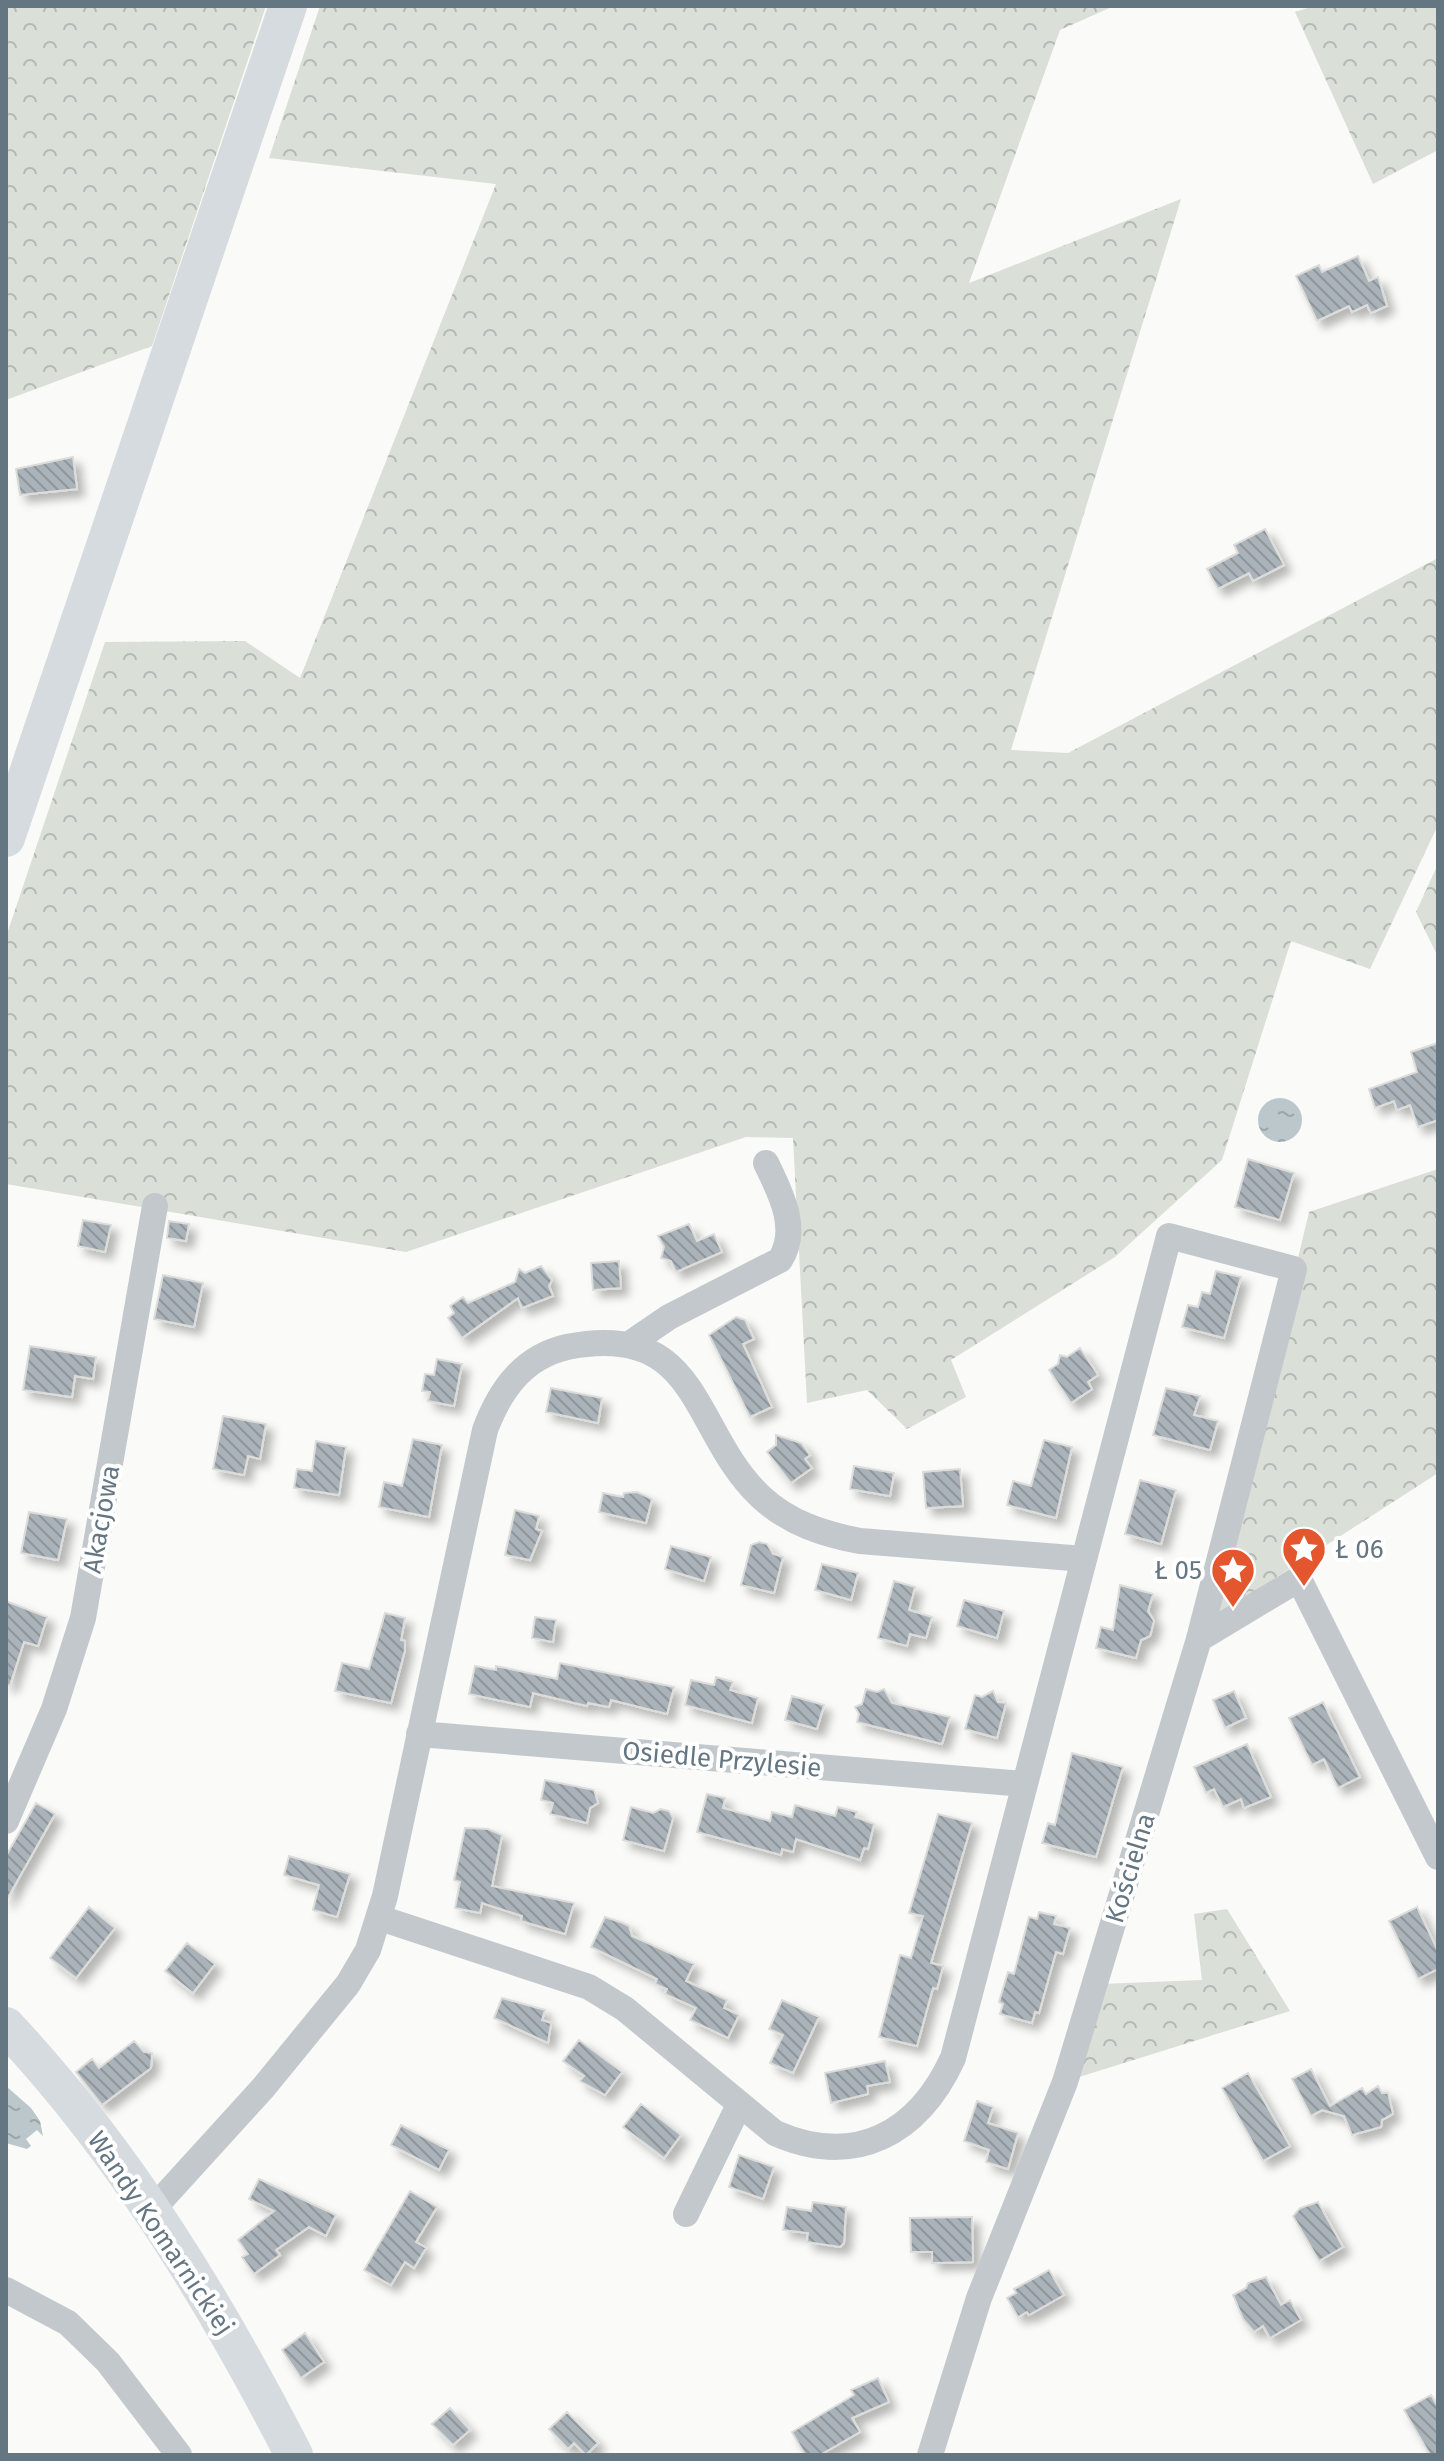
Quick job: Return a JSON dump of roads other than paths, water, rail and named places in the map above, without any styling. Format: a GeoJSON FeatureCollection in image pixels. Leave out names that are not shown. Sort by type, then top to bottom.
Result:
{"type":"FeatureCollection","features":[{"type":"Feature","properties":{"kind":"main road"},"geometry":{"type":"LineString","coordinates":[[6,838],[288,6]]}},
{"type":"Feature","properties":{"kind":"main road","name":"Wandy Komarnickiej"},"geometry":{"type":"LineString","coordinates":[[6,2026],[102,2140],[152,2210],[240,2350],[294,2455]]}},
{"type":"Feature","properties":{"kind":"street"},"geometry":{"type":"LineString","coordinates":[[628,1345],[669,1317],[780,1260],[788,1247],[786,1207],[766,1163]]}},
{"type":"Feature","properties":{"kind":"street","name":"Akacjowa"},"geometry":{"type":"LineString","coordinates":[[6,1821],[54,1709],[83,1618],[155,1206]]}},
{"type":"Feature","properties":{"kind":"street","name":"Kościelna"},"geometry":{"type":"LineString","coordinates":[[930,2455],[979,2298],[1065,2082],[1199,1639],[1294,1269],[1169,1236],[1084,1559]]}},
{"type":"Feature","properties":{"kind":"street"},"geometry":{"type":"LineString","coordinates":[[152,2210],[263,2088],[348,1984],[368,1950],[380,1918],[485,1430],[507,1385],[528,1363],[558,1349],[594,1342],[628,1345],[660,1359],[680,1375],[699,1399],[744,1479],[762,1499],[794,1521],[824,1534],[860,1541],[1084,1559],[953,2058],[928,2103],[909,2122],[885,2137],[855,2146],[827,2148],[798,2143],[775,2133],[645,2025],[589,1987],[380,1918]]}},
{"type":"Feature","properties":{"kind":"street"},"geometry":{"type":"LineString","coordinates":[[1199,1639],[1299,1579],[1438,1857]]}},
{"type":"Feature","properties":{"kind":"street","name":"Osiedle Przylesie"},"geometry":{"type":"LineString","coordinates":[[419,1734],[1025,1784]]}},
{"type":"Feature","properties":{"kind":"street"},"geometry":{"type":"LineString","coordinates":[[686,2214],[739,2105]]}},
{"type":"Feature","properties":{"kind":"street"},"geometry":{"type":"LineString","coordinates":[[6,2290],[68,2323],[108,2362],[179,2455]]}},
{"type":"Feature","properties":{"kind":"water"},"geometry":{"type":"Polygon","coordinates":[[[1280,1098],[1295,1105],[1302,1120],[1295,1135],[1280,1142],[1265,1135],[1258,1120],[1265,1105],[1280,1098]]]}},
{"type":"Feature","properties":{"kind":"water"},"geometry":{"type":"Polygon","coordinates":[[[6,2086],[31,2108],[40,2121],[43,2136],[37,2130],[26,2139],[31,2146],[27,2149],[6,2143],[6,2086]]]}},
{"type":"Feature","properties":{"kind":"place","name":"Ł 06"},"geometry":{"type":"Point","coordinates":[1304,1588]}},
{"type":"Feature","properties":{"kind":"place","name":"Ł 05"},"geometry":{"type":"Point","coordinates":[1233,1609]}}]}
